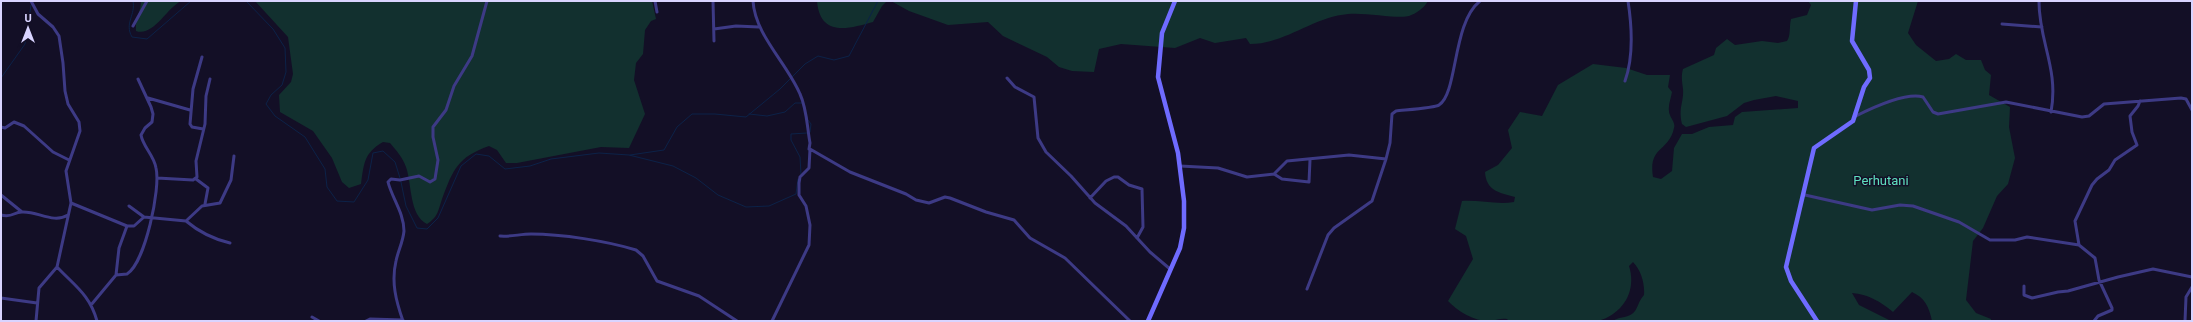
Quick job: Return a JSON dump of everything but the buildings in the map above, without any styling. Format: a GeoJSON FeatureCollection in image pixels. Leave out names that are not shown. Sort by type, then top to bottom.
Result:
{"type":"FeatureCollection","features":[{"type":"Feature","properties":{"kind":"street"},"geometry":{"type":"LineString","coordinates":[[31,1],[38,14],[53,27],[58,36],[62,49],[65,91],[68,104],[79,122],[80,131],[66,171],[71,203],[57,267],[42,284],[38,293],[36,321]]}},
{"type":"Feature","properties":{"kind":"street"},"geometry":{"type":"LineString","coordinates":[[133,26],[147,1]]}},
{"type":"Feature","properties":{"kind":"street"},"geometry":{"type":"LineString","coordinates":[[366,321],[370,319],[403,321],[396,297],[394,277],[396,260],[403,238],[403,225],[388,182],[391,178],[400,180],[419,176],[430,182],[435,179],[438,160],[433,137],[433,127],[448,105],[454,86],[472,56],[487,1]]}},
{"type":"Feature","properties":{"kind":"street"},"geometry":{"type":"LineString","coordinates":[[655,1],[658,12]]}},
{"type":"Feature","properties":{"kind":"street"},"geometry":{"type":"LineString","coordinates":[[713,1],[714,41]]}},
{"type":"Feature","properties":{"kind":"street"},"geometry":{"type":"LineString","coordinates":[[753,1],[754,18],[792,78],[801,96],[804,107],[809,149],[809,168],[800,177],[799,183],[799,195],[806,206],[810,225],[809,245],[772,321]]}},
{"type":"Feature","properties":{"kind":"street"},"geometry":{"type":"LineString","coordinates":[[1148,321],[1180,248],[1184,228],[1184,200],[1179,159],[1168,108],[1159,85],[1158,68],[1162,33],[1175,1]]}},
{"type":"Feature","properties":{"kind":"street"},"geometry":{"type":"LineString","coordinates":[[1307,289],[1328,235],[1334,228],[1372,202],[1390,143],[1392,114],[1396,111],[1437,106],[1444,99],[1451,80],[1461,34],[1472,10],[1480,1]]}},
{"type":"Feature","properties":{"kind":"street"},"geometry":{"type":"LineString","coordinates":[[1625,81],[1629,66],[1631,38],[1628,1]]}},
{"type":"Feature","properties":{"kind":"street"},"geometry":{"type":"LineString","coordinates":[[1817,321],[1791,281],[1787,271],[1788,255],[1805,195],[1814,148],[1849,125],[1856,116],[1862,94],[1871,75],[1853,43],[1856,1]]}},
{"type":"Feature","properties":{"kind":"street"},"geometry":{"type":"LineString","coordinates":[[2039,2],[2042,27],[2052,71],[2053,101],[2051,112]]}},
{"type":"Feature","properties":{"kind":"street"},"geometry":{"type":"LineString","coordinates":[[2002,24],[2042,27]]}},
{"type":"Feature","properties":{"kind":"street"},"geometry":{"type":"LineString","coordinates":[[714,29],[736,26],[760,27]]}},
{"type":"Feature","properties":{"kind":"street"},"geometry":{"type":"LineString","coordinates":[[202,57],[193,89],[190,110],[190,126],[203,129]]}},
{"type":"Feature","properties":{"kind":"street"},"geometry":{"type":"LineString","coordinates":[[1007,78],[1015,87],[1033,96],[1038,138],[1043,148],[1071,176],[1090,198],[1123,223],[1150,252],[1170,269]]}},
{"type":"Feature","properties":{"kind":"street"},"geometry":{"type":"LineString","coordinates":[[116,275],[127,274],[134,268],[153,218],[157,178],[154,159],[141,135],[142,130],[153,120],[148,98],[138,79]]}},
{"type":"Feature","properties":{"kind":"street"},"geometry":{"type":"LineString","coordinates":[[196,179],[198,173],[195,163],[203,129],[206,96],[210,79]]}},
{"type":"Feature","properties":{"kind":"street"},"geometry":{"type":"LineString","coordinates":[[1856,116],[1892,101],[1917,95],[1923,97],[1933,112],[1938,114],[2006,102],[2082,117],[2089,116],[2104,104],[2181,98],[2186,99],[2192,110]]}},
{"type":"Feature","properties":{"kind":"street"},"geometry":{"type":"LineString","coordinates":[[148,98],[190,110]]}},
{"type":"Feature","properties":{"kind":"street"},"geometry":{"type":"LineString","coordinates":[[2079,245],[2075,221],[2092,185],[2109,170],[2115,160],[2138,145],[2132,132],[2130,116],[2140,101]]}},
{"type":"Feature","properties":{"kind":"street"},"geometry":{"type":"LineString","coordinates":[[1,127],[5,128],[14,122],[24,126],[52,152],[69,160]]}},
{"type":"Feature","properties":{"kind":"street"},"geometry":{"type":"LineString","coordinates":[[809,149],[850,172],[906,194],[916,200],[929,203],[945,197],[950,198],[986,212],[1014,220],[1030,238],[1065,258],[1130,321]]}},
{"type":"Feature","properties":{"kind":"street"},"geometry":{"type":"LineString","coordinates":[[1274,174],[1285,162],[1349,155],[1386,159]]}},
{"type":"Feature","properties":{"kind":"street"},"geometry":{"type":"LineString","coordinates":[[205,204],[218,204],[222,200],[231,180],[234,156]]}},
{"type":"Feature","properties":{"kind":"street"},"geometry":{"type":"LineString","coordinates":[[1180,166],[1218,168],[1247,177],[1274,174],[1285,180],[1310,182],[1310,160]]}},
{"type":"Feature","properties":{"kind":"street"},"geometry":{"type":"LineString","coordinates":[[1090,198],[1106,181],[1114,177],[1118,177],[1129,185],[1142,188],[1143,227],[1137,238]]}},
{"type":"Feature","properties":{"kind":"street"},"geometry":{"type":"LineString","coordinates":[[157,178],[196,179],[208,188],[205,204],[186,221]]}},
{"type":"Feature","properties":{"kind":"street"},"geometry":{"type":"LineString","coordinates":[[1,195],[22,212],[56,219],[68,215]]}},
{"type":"Feature","properties":{"kind":"street"},"geometry":{"type":"LineString","coordinates":[[1805,195],[1867,210],[1882,210],[1900,205],[1913,206],[1959,222],[1990,240],[2015,240],[2027,237],[2079,245],[2095,258],[2100,282],[2112,309],[2098,316],[2094,321]]}},
{"type":"Feature","properties":{"kind":"street"},"geometry":{"type":"LineString","coordinates":[[71,203],[127,226],[134,226],[144,217]]}},
{"type":"Feature","properties":{"kind":"street"},"geometry":{"type":"LineString","coordinates":[[129,206],[144,217],[186,221],[201,232],[215,239],[230,243]]}},
{"type":"Feature","properties":{"kind":"street"},"geometry":{"type":"LineString","coordinates":[[1,215],[11,217],[22,212]]}},
{"type":"Feature","properties":{"kind":"street"},"geometry":{"type":"LineString","coordinates":[[91,305],[116,275],[120,248],[127,226]]}},
{"type":"Feature","properties":{"kind":"street"},"geometry":{"type":"LineString","coordinates":[[500,236],[513,237],[529,234],[574,238],[636,250],[643,256],[657,281],[699,296],[737,321]]}},
{"type":"Feature","properties":{"kind":"street"},"geometry":{"type":"LineString","coordinates":[[57,267],[78,285],[91,305],[97,321]]}},
{"type":"Feature","properties":{"kind":"street"},"geometry":{"type":"LineString","coordinates":[[2024,286],[2024,295],[2032,298],[2058,292],[2068,292],[2100,282],[2153,269],[2192,277]]}},
{"type":"Feature","properties":{"kind":"street"},"geometry":{"type":"LineString","coordinates":[[2186,321],[2186,296],[2192,287]]}},
{"type":"Feature","properties":{"kind":"street"},"geometry":{"type":"LineString","coordinates":[[1,298],[37,303]]}},
{"type":"Feature","properties":{"kind":"street"},"geometry":{"type":"LineString","coordinates":[[312,317],[318,321]]}},
{"type":"Feature","properties":{"kind":"green space"},"geometry":{"type":"Polygon","coordinates":[[[141,1],[181,1],[154,26],[142,32],[136,31],[136,23],[141,1]]]}},
{"type":"Feature","properties":{"kind":"green space"},"geometry":{"type":"Polygon","coordinates":[[[255,1],[652,1],[656,19],[651,21],[645,30],[643,54],[636,63],[634,80],[645,114],[629,148],[601,147],[517,163],[506,163],[497,150],[489,146],[479,150],[458,165],[450,180],[437,213],[427,224],[421,220],[417,214],[405,164],[390,143],[383,142],[372,150],[364,164],[361,184],[349,188],[342,182],[332,158],[313,131],[280,112],[279,95],[291,82],[293,74],[288,37],[255,1]]]}},
{"type":"Feature","properties":{"kind":"green space"},"geometry":{"type":"Polygon","coordinates":[[[817,1],[887,1],[882,6],[873,22],[854,27],[837,28],[829,25],[824,20],[819,13],[817,1]]]}},
{"type":"Feature","properties":{"kind":"green space"},"geometry":{"type":"Polygon","coordinates":[[[891,1],[1428,1],[1420,10],[1409,16],[1398,17],[1348,14],[1335,16],[1275,40],[1263,43],[1250,44],[1246,38],[1215,43],[1200,38],[1175,48],[1121,44],[1099,49],[1094,72],[1072,71],[1059,67],[1047,57],[1003,36],[988,22],[948,25],[909,11],[891,1]]]}},
{"type":"Feature","properties":{"kind":"green space","name":"Perhutani"},"geometry":{"type":"Polygon","coordinates":[[[1808,1],[1918,1],[1908,33],[1916,45],[1936,61],[1949,59],[1956,54],[1966,60],[1981,60],[1985,70],[1991,75],[1989,95],[2010,107],[2009,127],[2015,158],[2008,184],[1997,196],[1983,228],[1973,241],[1966,300],[1976,313],[1991,319],[1991,321],[1932,321],[1926,304],[1920,297],[1912,292],[1893,312],[1874,299],[1852,293],[1859,305],[1891,321],[1613,321],[1632,314],[1636,310],[1644,295],[1642,277],[1633,262],[1629,266],[1631,284],[1626,300],[1615,313],[1598,321],[1509,321],[1507,319],[1503,319],[1485,321],[1468,316],[1448,301],[1473,259],[1466,236],[1455,229],[1462,201],[1502,203],[1514,202],[1515,197],[1499,192],[1491,187],[1486,178],[1485,172],[1498,165],[1512,148],[1508,130],[1520,112],[1542,116],[1558,85],[1593,64],[1626,68],[1647,75],[1670,75],[1668,87],[1672,92],[1669,104],[1669,113],[1674,124],[1674,128],[1668,141],[1656,154],[1652,167],[1653,177],[1661,179],[1672,171],[1674,148],[1682,134],[1692,134],[1709,127],[1733,125],[1735,117],[1742,112],[1798,108],[1798,101],[1776,96],[1744,103],[1727,116],[1686,127],[1682,124],[1681,118],[1683,94],[1682,74],[1683,69],[1714,55],[1716,48],[1727,39],[1735,45],[1762,41],[1778,43],[1787,41],[1791,19],[1807,15],[1811,5],[1808,1]]]}},
{"type":"Feature","properties":{"kind":"waterway"},"geometry":{"type":"LineString","coordinates":[[133,1],[133,11],[129,27],[130,32],[132,37],[147,39],[191,1]]}},
{"type":"Feature","properties":{"kind":"waterway"},"geometry":{"type":"LineString","coordinates":[[246,1],[273,29],[285,48],[286,72],[282,85],[271,95],[266,104],[275,116],[305,137],[325,169],[327,187],[337,201],[354,202],[368,180],[373,153],[383,151],[395,162],[400,178]]}},
{"type":"Feature","properties":{"kind":"waterway"},"geometry":{"type":"LineString","coordinates":[[630,155],[664,150],[677,127],[692,114],[715,114],[746,117],[780,89],[805,64],[818,56],[834,60],[849,56],[878,1]]}},
{"type":"Feature","properties":{"kind":"waterway"},"geometry":{"type":"LineString","coordinates":[[1,78],[25,44],[31,5]]}},
{"type":"Feature","properties":{"kind":"waterway"},"geometry":{"type":"LineString","coordinates":[[749,114],[767,116],[785,112],[795,103],[802,103]]}},
{"type":"Feature","properties":{"kind":"waterway"},"geometry":{"type":"LineString","coordinates":[[808,120],[811,124],[810,132]]}},
{"type":"Feature","properties":{"kind":"waterway"},"geometry":{"type":"LineString","coordinates":[[801,174],[800,157],[791,140],[791,134],[807,133]]}},
{"type":"Feature","properties":{"kind":"waterway"},"geometry":{"type":"LineString","coordinates":[[401,182],[406,206],[417,228],[427,229],[438,218],[461,166],[476,154],[489,156],[505,169],[530,166],[551,159],[599,153],[629,155],[673,166],[696,178],[718,195],[746,207],[769,206],[796,194],[798,179]]}}]}
